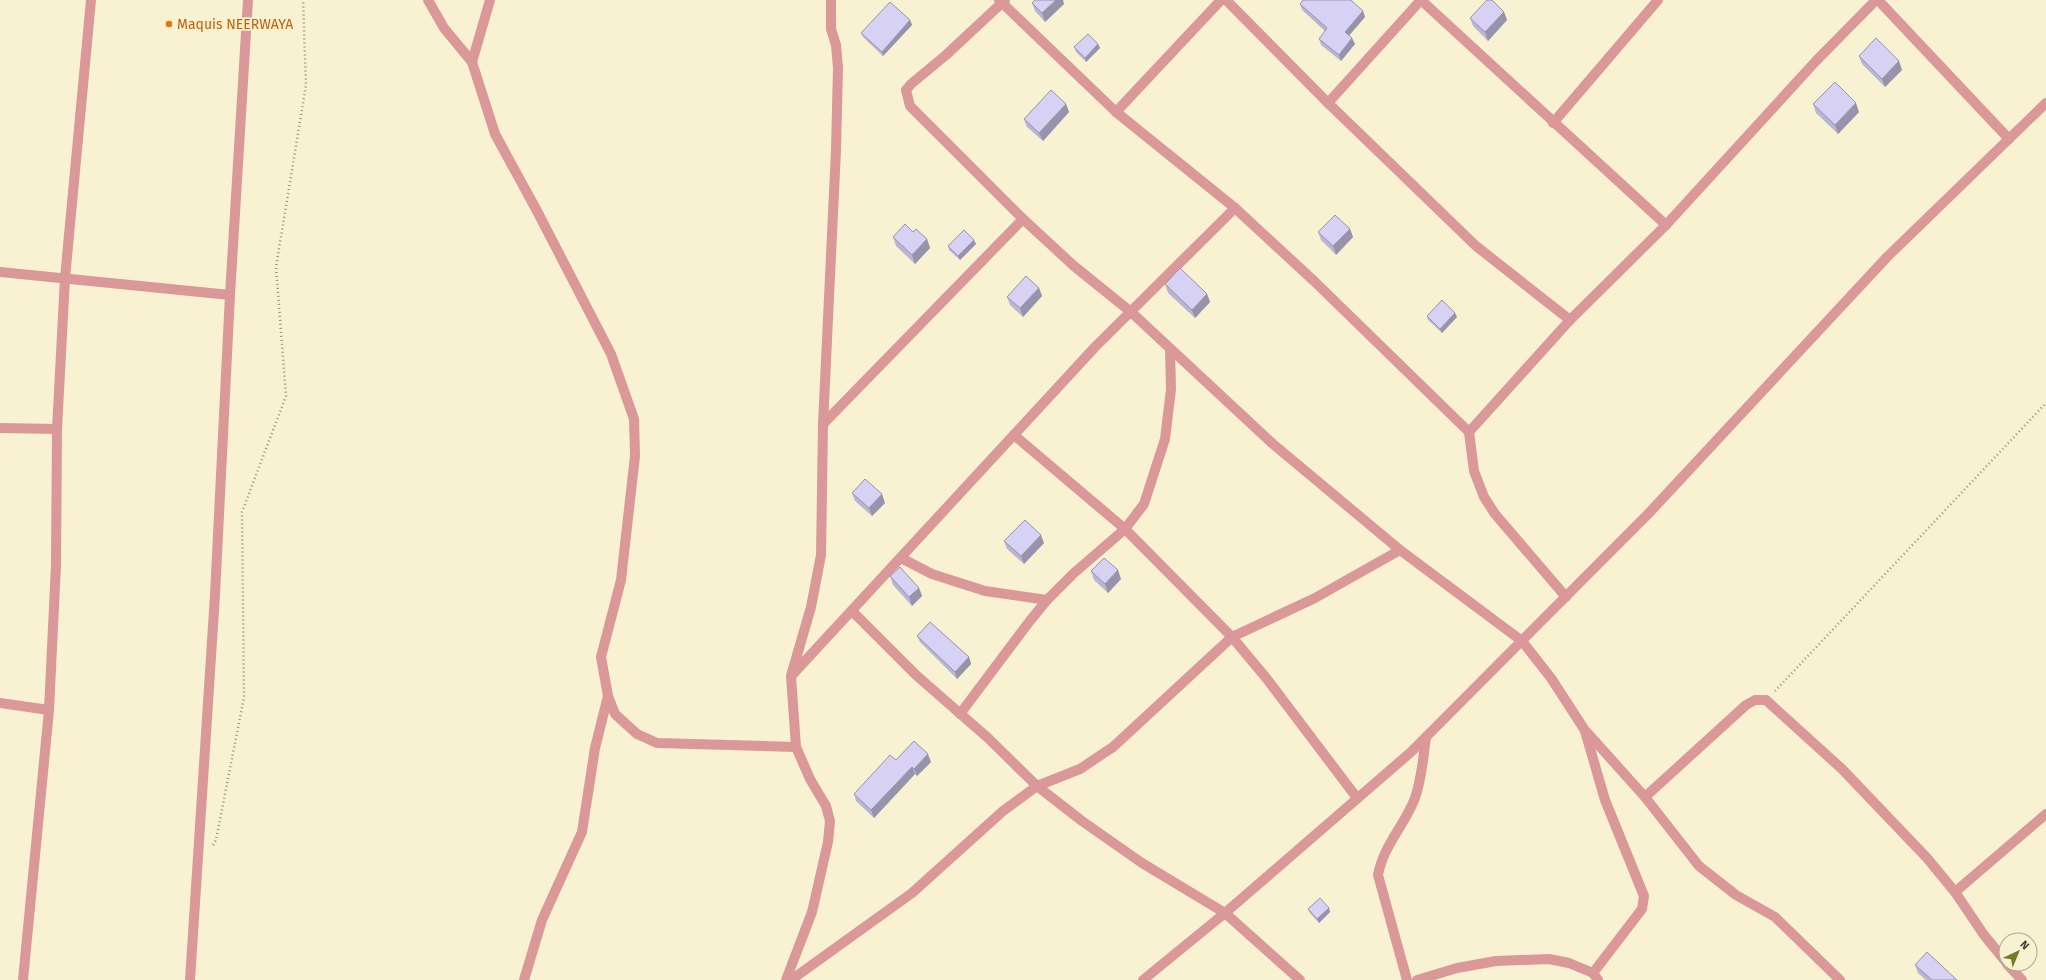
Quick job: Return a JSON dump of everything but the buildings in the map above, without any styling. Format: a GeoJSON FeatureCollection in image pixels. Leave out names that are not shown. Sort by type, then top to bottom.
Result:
{"type":"FeatureCollection","features":[{"type":"Feature","properties":{"kind":"street"},"geometry":{"type":"LineString","coordinates":[[23,980],[49,710],[56,565],[57,429],[65,278],[91,0]]}},
{"type":"Feature","properties":{"kind":"street"},"geometry":{"type":"LineString","coordinates":[[190,980],[215,595],[230,295],[248,0]]}},
{"type":"Feature","properties":{"kind":"street"},"geometry":{"type":"LineString","coordinates":[[428,0],[444,28],[472,62],[495,134],[537,211],[611,354],[634,419],[635,456],[621,580],[600,657],[608,696],[616,714],[637,734],[657,743],[796,747]]}},
{"type":"Feature","properties":{"kind":"street"},"geometry":{"type":"LineString","coordinates":[[472,62],[490,0]]}},
{"type":"Feature","properties":{"kind":"street"},"geometry":{"type":"LineString","coordinates":[[786,980],[812,912],[828,842],[830,821],[826,806],[810,779],[796,747],[791,676],[811,607],[822,555],[823,424],[836,150],[838,68],[836,45],[831,29],[831,0]]}},
{"type":"Feature","properties":{"kind":"street"},"geometry":{"type":"LineString","coordinates":[[1116,112],[1221,0]]}},
{"type":"Feature","properties":{"kind":"street"},"geometry":{"type":"LineString","coordinates":[[1226,0],[1328,103],[1476,246],[1570,320]]}},
{"type":"Feature","properties":{"kind":"street"},"geometry":{"type":"LineString","coordinates":[[1328,103],[1421,0],[1553,123],[1666,225]]}},
{"type":"Feature","properties":{"kind":"street"},"geometry":{"type":"LineString","coordinates":[[1553,123],[1658,0]]}},
{"type":"Feature","properties":{"kind":"street"},"geometry":{"type":"LineString","coordinates":[[1469,432],[1570,320],[1666,225],[1815,62],[1877,0],[2009,139]]}},
{"type":"Feature","properties":{"kind":"street"},"geometry":{"type":"LineString","coordinates":[[1566,597],[1495,514],[1484,497],[1474,471],[1469,432],[1314,281],[1235,208],[1116,112],[1002,1],[946,55],[911,84],[906,90],[910,106],[917,115],[1074,266],[1131,312],[1273,444],[1400,550],[1522,641],[1552,678],[1584,729],[1645,797],[1699,866],[1736,895],[1775,917],[1840,980]]}},
{"type":"Feature","properties":{"kind":"street"},"geometry":{"type":"LineString","coordinates":[[1143,980],[1225,913],[1426,737],[1650,512],[1887,257],[2046,103]]}},
{"type":"Feature","properties":{"kind":"street"},"geometry":{"type":"LineString","coordinates":[[791,676],[1095,347],[1235,208]]}},
{"type":"Feature","properties":{"kind":"street"},"geometry":{"type":"LineString","coordinates":[[823,424],[1023,218]]}},
{"type":"Feature","properties":{"kind":"street"},"geometry":{"type":"LineString","coordinates":[[0,272],[230,295]]}},
{"type":"Feature","properties":{"kind":"street"},"geometry":{"type":"LineString","coordinates":[[960,714],[1028,622],[1074,573],[1125,529],[1144,504],[1165,439],[1171,389],[1170,349]]}},
{"type":"Feature","properties":{"kind":"street"},"geometry":{"type":"LineString","coordinates":[[0,428],[57,429]]}},
{"type":"Feature","properties":{"kind":"street"},"geometry":{"type":"LineString","coordinates":[[1014,435],[1125,529],[1232,637],[1267,679],[1358,798]]}},
{"type":"Feature","properties":{"kind":"street"},"geometry":{"type":"LineString","coordinates":[[791,980],[912,893],[1003,812],[1037,786],[1080,769],[1113,747],[1232,637],[1315,598],[1400,550]]}},
{"type":"Feature","properties":{"kind":"street"},"geometry":{"type":"LineString","coordinates":[[901,558],[932,574],[985,591],[1048,600]]}},
{"type":"Feature","properties":{"kind":"street"},"geometry":{"type":"LineString","coordinates":[[852,611],[916,675],[988,738],[1037,786],[1082,821],[1142,862],[1225,913],[1300,980]]}},
{"type":"Feature","properties":{"kind":"street"},"geometry":{"type":"LineString","coordinates":[[524,980],[542,920],[582,832],[595,748],[608,696]]}},
{"type":"Feature","properties":{"kind":"street"},"geometry":{"type":"LineString","coordinates":[[1645,797],[1746,705],[1755,700],[1766,700],[1842,768],[1927,858],[1998,952]]}},
{"type":"Feature","properties":{"kind":"street"},"geometry":{"type":"LineString","coordinates":[[0,703],[49,710]]}},
{"type":"Feature","properties":{"kind":"street"},"geometry":{"type":"LineString","coordinates":[[1418,980],[1457,968],[1511,960],[1550,959],[1570,963],[1595,977],[1642,909],[1644,896],[1605,800],[1584,729]]}},
{"type":"Feature","properties":{"kind":"street"},"geometry":{"type":"LineString","coordinates":[[1407,980],[1378,875],[1380,861],[1415,798],[1422,773],[1426,737]]}},
{"type":"Feature","properties":{"kind":"street"},"geometry":{"type":"LineString","coordinates":[[1954,892],[2046,814]]}},
{"type":"Feature","properties":{"kind":"street"},"geometry":{"type":"LineString","coordinates":[[2015,972],[2022,980]]}},
{"type":"Feature","properties":{"kind":"path"},"geometry":{"type":"LineString","coordinates":[[213,847],[216,840],[244,697],[242,512],[286,396],[276,267],[306,85],[303,0]]}},
{"type":"Feature","properties":{"kind":"path"},"geometry":{"type":"LineString","coordinates":[[1766,700],[2046,403]]}},
{"type":"Feature","properties":{"kind":"place","name":"Maquis NEERWAYA"},"geometry":{"type":"Point","coordinates":[169,24]}}]}
